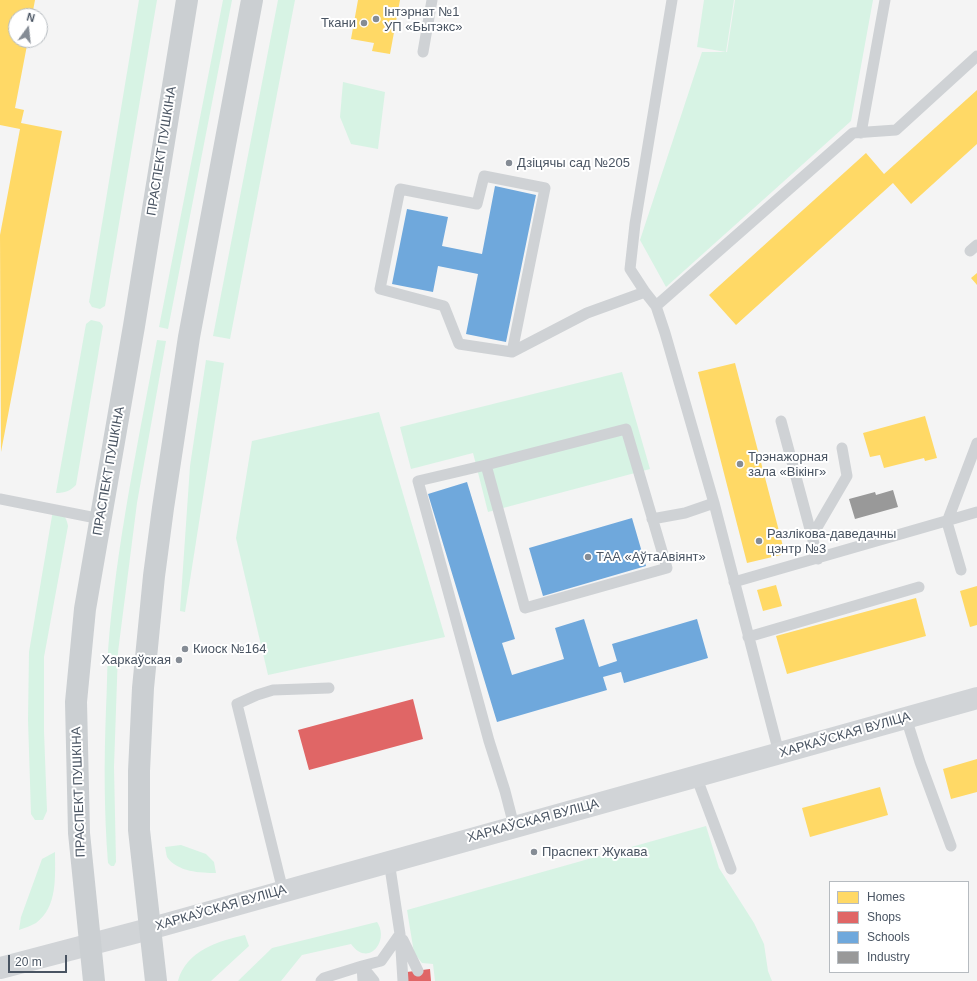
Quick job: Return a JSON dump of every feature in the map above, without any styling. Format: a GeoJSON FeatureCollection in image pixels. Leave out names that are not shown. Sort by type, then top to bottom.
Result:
{"type":"FeatureCollection","features":[{"type":"Feature","properties":{"kind":"main road","name":"ПРАСПЕКТ ПУШКІНА"},"geometry":{"type":"LineString","coordinates":[[89,945],[79,833],[76,702],[85,609],[187,0]]}},
{"type":"Feature","properties":{"kind":"main road"},"geometry":{"type":"LineString","coordinates":[[156,981],[139,830],[139,771],[143,688],[154,576],[189,337],[252,0]]}},
{"type":"Feature","properties":{"kind":"main road","name":"ХАРКАЎСКАЯ ВУЛІЦА"},"geometry":{"type":"LineString","coordinates":[[0,968],[149,929],[977,698]]}},
{"type":"Feature","properties":{"kind":"main road"},"geometry":{"type":"LineString","coordinates":[[89,945],[94,981]]}},
{"type":"Feature","properties":{"kind":"lane"},"geometry":{"type":"LineString","coordinates":[[423,52],[432,0]]}},
{"type":"Feature","properties":{"kind":"lane"},"geometry":{"type":"LineString","coordinates":[[672,0],[635,224],[630,269],[656,306],[665,333],[714,503],[779,753]]}},
{"type":"Feature","properties":{"kind":"lane"},"geometry":{"type":"LineString","coordinates":[[861,133],[885,0]]}},
{"type":"Feature","properties":{"kind":"lane"},"geometry":{"type":"LineString","coordinates":[[656,306],[853,133],[896,130],[977,56]]}},
{"type":"Feature","properties":{"kind":"lane"},"geometry":{"type":"LineString","coordinates":[[512,352],[545,188],[484,176],[477,204],[400,189],[380,289],[444,306],[459,344],[512,352],[587,313],[645,292]]}},
{"type":"Feature","properties":{"kind":"lane"},"geometry":{"type":"LineString","coordinates":[[781,421],[818,559]]}},
{"type":"Feature","properties":{"kind":"lane"},"geometry":{"type":"LineString","coordinates":[[486,465],[525,608],[667,568],[626,429],[418,481],[489,741],[505,791],[514,826]]}},
{"type":"Feature","properties":{"kind":"lane"},"geometry":{"type":"LineString","coordinates":[[962,570],[947,522],[977,444]]}},
{"type":"Feature","properties":{"kind":"lane"},"geometry":{"type":"LineString","coordinates":[[812,536],[847,476],[842,448]]}},
{"type":"Feature","properties":{"kind":"lane"},"geometry":{"type":"LineString","coordinates":[[0,500],[101,519]]}},
{"type":"Feature","properties":{"kind":"lane"},"geometry":{"type":"LineString","coordinates":[[652,519],[685,513],[714,503]]}},
{"type":"Feature","properties":{"kind":"lane"},"geometry":{"type":"LineString","coordinates":[[734,582],[947,522],[977,512]]}},
{"type":"Feature","properties":{"kind":"lane"},"geometry":{"type":"LineString","coordinates":[[748,637],[919,587]]}},
{"type":"Feature","properties":{"kind":"lane"},"geometry":{"type":"LineString","coordinates":[[283,891],[237,704],[273,690],[329,688]]}},
{"type":"Feature","properties":{"kind":"lane"},"geometry":{"type":"LineString","coordinates":[[906,718],[920,762],[951,846]]}},
{"type":"Feature","properties":{"kind":"lane"},"geometry":{"type":"LineString","coordinates":[[696,776],[731,869]]}},
{"type":"Feature","properties":{"kind":"lane"},"geometry":{"type":"LineString","coordinates":[[389,861],[400,934],[403,981]]}},
{"type":"Feature","properties":{"kind":"lane"},"geometry":{"type":"LineString","coordinates":[[323,980],[381,961],[400,934]]}},
{"type":"Feature","properties":{"kind":"lane"},"geometry":{"type":"LineString","coordinates":[[400,934],[418,971]]}},
{"type":"Feature","properties":{"kind":"lane"},"geometry":{"type":"LineString","coordinates":[[362,966],[363,981]]}},
{"type":"Feature","properties":{"kind":"lane"},"geometry":{"type":"LineString","coordinates":[[362,966],[374,981]]}},
{"type":"Feature","properties":{"kind":"green space"},"geometry":{"type":"Polygon","coordinates":[[[139,0],[157,0],[105,306],[100,309],[92,307],[89,302],[139,0]]]}},
{"type":"Feature","properties":{"kind":"green space"},"geometry":{"type":"Polygon","coordinates":[[[223,0],[232,0],[168,329],[159,327],[223,0]]]}},
{"type":"Feature","properties":{"kind":"green space"},"geometry":{"type":"Polygon","coordinates":[[[278,0],[295,0],[230,339],[213,336],[278,0]]]}},
{"type":"Feature","properties":{"kind":"green space"},"geometry":{"type":"Polygon","coordinates":[[[704,0],[734,0],[726,52],[697,47],[704,0]]]}},
{"type":"Feature","properties":{"kind":"green space"},"geometry":{"type":"Polygon","coordinates":[[[735,0],[873,0],[851,121],[666,287],[640,240],[702,52],[727,52],[735,0]]]}},
{"type":"Feature","properties":{"kind":"green space"},"geometry":{"type":"Polygon","coordinates":[[[343,82],[385,92],[378,149],[351,144],[340,117],[343,82]]]}},
{"type":"Feature","properties":{"kind":"green space"},"geometry":{"type":"Polygon","coordinates":[[[91,320],[100,322],[103,326],[76,485],[72,489],[62,493],[56,493],[86,324],[91,320]]]}},
{"type":"Feature","properties":{"kind":"green space"},"geometry":{"type":"Polygon","coordinates":[[[157,340],[166,341],[137,503],[118,652],[114,767],[116,862],[114,866],[111,866],[108,863],[105,786],[105,728],[108,651],[116,573],[122,534],[157,340]]]}},
{"type":"Feature","properties":{"kind":"green space"},"geometry":{"type":"Polygon","coordinates":[[[206,360],[224,363],[185,612],[180,611],[190,466],[206,360]]]}},
{"type":"Feature","properties":{"kind":"green space"},"geometry":{"type":"Polygon","coordinates":[[[622,372],[650,469],[488,512],[473,453],[411,469],[400,427],[622,372]]]}},
{"type":"Feature","properties":{"kind":"green space"},"geometry":{"type":"Polygon","coordinates":[[[379,412],[445,637],[268,675],[236,538],[252,441],[379,412]]]}},
{"type":"Feature","properties":{"kind":"green space"},"geometry":{"type":"Polygon","coordinates":[[[53,510],[64,515],[68,526],[44,657],[44,731],[47,811],[43,820],[35,820],[31,814],[28,720],[29,652],[53,510]]]}},
{"type":"Feature","properties":{"kind":"green space"},"geometry":{"type":"Polygon","coordinates":[[[706,826],[719,868],[754,923],[764,944],[768,971],[772,981],[435,981],[433,964],[422,963],[414,953],[407,910],[706,826]]]}},
{"type":"Feature","properties":{"kind":"green space"},"geometry":{"type":"Polygon","coordinates":[[[181,845],[206,854],[214,862],[216,873],[190,871],[171,862],[167,857],[165,847],[181,845]]]}},
{"type":"Feature","properties":{"kind":"green space"},"geometry":{"type":"Polygon","coordinates":[[[55,852],[54,890],[48,909],[36,923],[19,930],[21,917],[42,859],[55,852]]]}},
{"type":"Feature","properties":{"kind":"green space"},"geometry":{"type":"Polygon","coordinates":[[[377,922],[381,937],[379,944],[370,953],[358,951],[351,944],[302,955],[281,981],[238,981],[272,948],[377,922]]]}},
{"type":"Feature","properties":{"kind":"green space"},"geometry":{"type":"Polygon","coordinates":[[[245,935],[249,946],[211,981],[178,981],[188,962],[204,949],[224,940],[245,935]]]}},
{"type":"Feature","properties":{"kind":"building: Homes"},"geometry":{"type":"Polygon","coordinates":[[[0,0],[35,0],[34,8],[8,8],[8,48],[26,48],[15,108],[24,110],[21,123],[62,131],[1,452],[0,235],[20,129],[0,125],[0,0]]]}},
{"type":"Feature","properties":{"kind":"building: Homes","name":"Інтэрнат №1 УП «Бытэкс»"},"geometry":{"type":"Polygon","coordinates":[[[358,0],[400,0],[390,54],[372,51],[374,43],[351,39],[358,0]]]}},
{"type":"Feature","properties":{"kind":"building: Homes"},"geometry":{"type":"Polygon","coordinates":[[[977,90],[977,144],[911,204],[893,183],[736,325],[709,295],[866,153],[884,174],[977,90]]]}},
{"type":"Feature","properties":{"kind":"building: Homes"},"geometry":{"type":"Polygon","coordinates":[[[977,273],[977,285],[971,278],[977,273]]]}},
{"type":"Feature","properties":{"kind":"building: Homes"},"geometry":{"type":"Polygon","coordinates":[[[735,363],[785,554],[747,563],[698,372],[735,363]]]}},
{"type":"Feature","properties":{"kind":"building: Homes"},"geometry":{"type":"Polygon","coordinates":[[[925,416],[937,458],[925,461],[924,458],[884,468],[880,455],[870,457],[863,433],[925,416]]]}},
{"type":"Feature","properties":{"kind":"building: Homes"},"geometry":{"type":"Polygon","coordinates":[[[776,585],[782,606],[763,611],[757,590],[776,585]]]}},
{"type":"Feature","properties":{"kind":"building: Homes"},"geometry":{"type":"Polygon","coordinates":[[[977,586],[977,625],[970,627],[960,591],[977,586]]]}},
{"type":"Feature","properties":{"kind":"building: Homes"},"geometry":{"type":"Polygon","coordinates":[[[916,598],[926,636],[787,674],[776,636],[916,598]]]}},
{"type":"Feature","properties":{"kind":"building: Homes"},"geometry":{"type":"Polygon","coordinates":[[[977,759],[977,792],[951,799],[943,769],[977,759]]]}},
{"type":"Feature","properties":{"kind":"building: Homes"},"geometry":{"type":"Polygon","coordinates":[[[880,787],[888,815],[810,837],[802,808],[880,787]]]}},
{"type":"Feature","properties":{"kind":"building: Shops"},"geometry":{"type":"Polygon","coordinates":[[[413,699],[423,739],[309,770],[298,730],[413,699]]]}},
{"type":"Feature","properties":{"kind":"building: Shops"},"geometry":{"type":"Polygon","coordinates":[[[430,969],[431,981],[407,981],[407,972],[430,969]]]}},
{"type":"Feature","properties":{"kind":"building: Schools"},"geometry":{"type":"Polygon","coordinates":[[[495,186],[536,195],[506,342],[466,334],[478,274],[438,266],[433,292],[392,284],[407,209],[448,217],[442,246],[482,254],[495,186]]]}},
{"type":"Feature","properties":{"kind":"building: Schools"},"geometry":{"type":"Polygon","coordinates":[[[467,482],[515,639],[502,643],[512,675],[564,659],[555,628],[584,619],[599,667],[617,661],[612,644],[697,619],[708,658],[624,683],[621,672],[603,677],[607,690],[497,722],[428,494],[467,482]]]}},
{"type":"Feature","properties":{"kind":"building: Schools","name":"ТАА «АўтаАвіянт»"},"geometry":{"type":"Polygon","coordinates":[[[632,518],[646,566],[543,596],[529,548],[632,518]]]}},
{"type":"Feature","properties":{"kind":"building: Industry"},"geometry":{"type":"Polygon","coordinates":[[[893,490],[898,507],[855,519],[849,499],[875,492],[876,495],[893,490]]]}},
{"type":"Feature","properties":{"kind":"place","name":"Інтэрнат №1 УП «Бытэкс»"},"geometry":{"type":"Point","coordinates":[376,19]}},
{"type":"Feature","properties":{"kind":"place","name":"Ткани"},"geometry":{"type":"Point","coordinates":[364,23]}},
{"type":"Feature","properties":{"kind":"place","name":"Дзіцячы сад №205"},"geometry":{"type":"Point","coordinates":[509,163]}},
{"type":"Feature","properties":{"kind":"place","name":"Трэнажорная зала «Вікінг»"},"geometry":{"type":"Point","coordinates":[740,464]}},
{"type":"Feature","properties":{"kind":"place","name":"Разлікова-даведачны цэнтр №3"},"geometry":{"type":"Point","coordinates":[759,541]}},
{"type":"Feature","properties":{"kind":"place","name":"ТАА «АўтаАвіянт»"},"geometry":{"type":"Point","coordinates":[588,557]}},
{"type":"Feature","properties":{"kind":"place","name":"Киоск №164"},"geometry":{"type":"Point","coordinates":[185,649]}},
{"type":"Feature","properties":{"kind":"place","name":"Харкаўская"},"geometry":{"type":"Point","coordinates":[179,660]}},
{"type":"Feature","properties":{"kind":"place","name":"Праспект Жукава"},"geometry":{"type":"Point","coordinates":[534,852]}}]}
